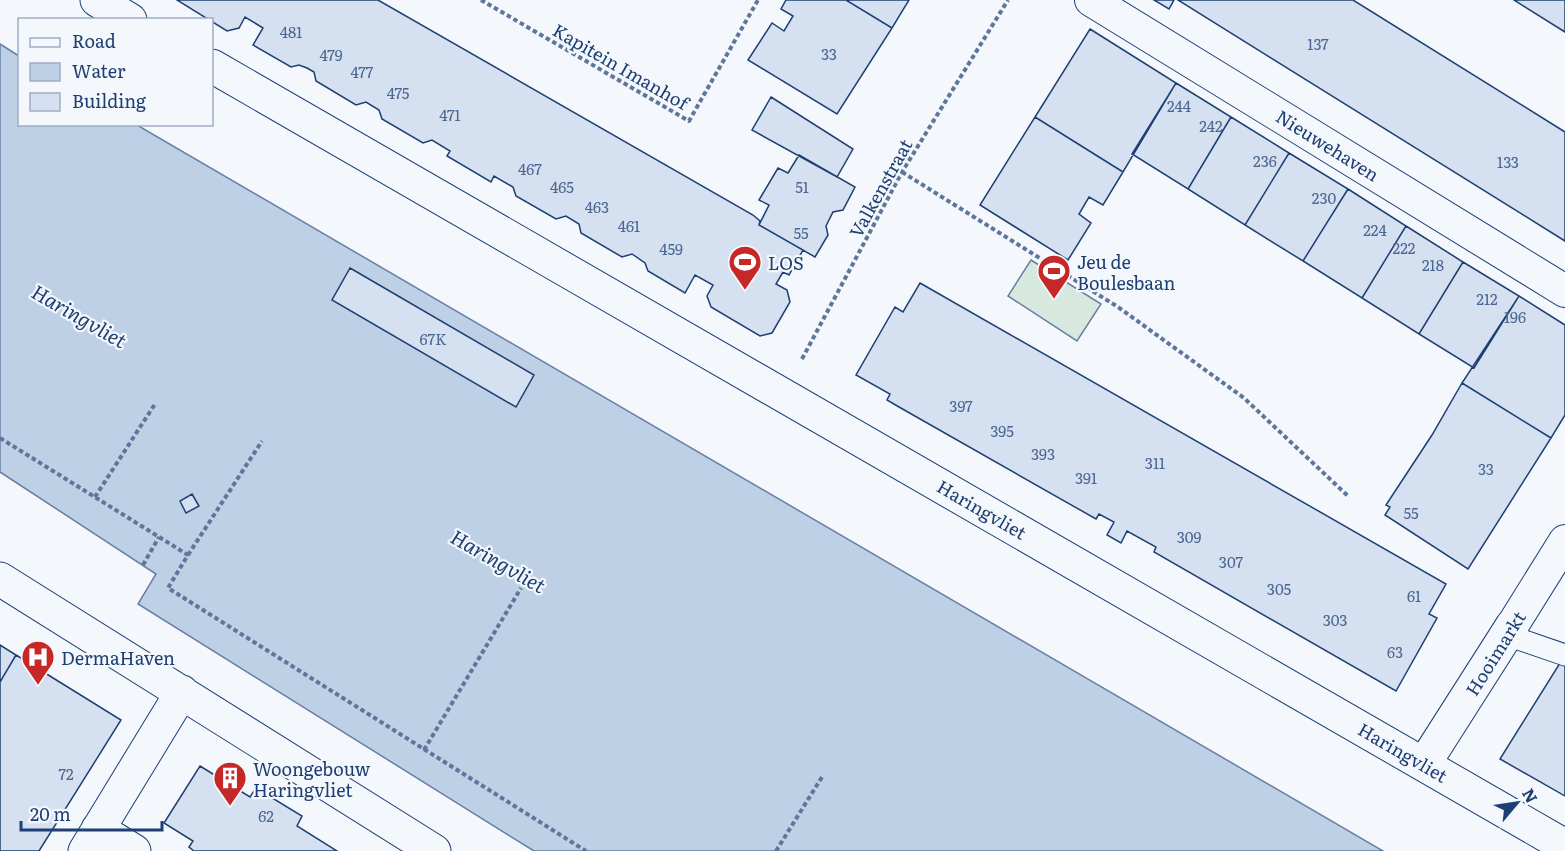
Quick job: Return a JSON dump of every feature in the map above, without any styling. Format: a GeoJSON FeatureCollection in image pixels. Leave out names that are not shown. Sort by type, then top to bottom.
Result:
{"type":"FeatureCollection","features":[{"type":"Feature","properties":{"kind":"street","name":"Nieuwehaven"},"geometry":{"type":"LineString","coordinates":[[1091,0],[1565,291]]}},
{"type":"Feature","properties":{"kind":"street","name":"Haringvliet"},"geometry":{"type":"LineString","coordinates":[[213,67],[1565,846]]}},
{"type":"Feature","properties":{"kind":"street","name":"Hooimarkt"},"geometry":{"type":"LineString","coordinates":[[1424,764],[1565,541]]}},
{"type":"Feature","properties":{"kind":"street"},"geometry":{"type":"LineString","coordinates":[[0,579],[434,851]]}},
{"type":"Feature","properties":{"kind":"street"},"geometry":{"type":"LineString","coordinates":[[134,851],[91,840],[182,693]]}},
{"type":"Feature","properties":{"kind":"lane"},"geometry":{"type":"LineString","coordinates":[[1510,630],[1565,655]]}},
{"type":"Feature","properties":{"kind":"path","name":"Kapitein Imanhof"},"geometry":{"type":"LineString","coordinates":[[482,0],[688,121],[758,0]]}},
{"type":"Feature","properties":{"kind":"path","name":"Valkenstraat"},"geometry":{"type":"LineString","coordinates":[[783,394],[902,172],[1008,0]]}},
{"type":"Feature","properties":{"kind":"path"},"geometry":{"type":"LineString","coordinates":[[902,172],[1128,314],[1244,399],[1349,496]]}},
{"type":"Feature","properties":{"kind":"path"},"geometry":{"type":"LineString","coordinates":[[95,497],[155,404]]}},
{"type":"Feature","properties":{"kind":"path"},"geometry":{"type":"LineString","coordinates":[[0,438],[188,555]]}},
{"type":"Feature","properties":{"kind":"path"},"geometry":{"type":"LineString","coordinates":[[262,441],[168,588],[586,851]]}},
{"type":"Feature","properties":{"kind":"path"},"geometry":{"type":"LineString","coordinates":[[143,565],[159,537]]}},
{"type":"Feature","properties":{"kind":"path"},"geometry":{"type":"LineString","coordinates":[[424,750],[521,588]]}},
{"type":"Feature","properties":{"kind":"path"},"geometry":{"type":"LineString","coordinates":[[776,851],[822,777]]}},
{"type":"Feature","properties":{"kind":"shaded area","name":"Jeu de Boulesbaan"},"geometry":{"type":"Polygon","coordinates":[[[1031,260],[1101,304],[1077,341],[1008,296],[1031,260]]]}},
{"type":"Feature","properties":{"kind":"water"},"geometry":{"type":"Polygon","coordinates":[[[0,44],[18,55],[18,126],[139,126],[1383,851],[534,851],[138,604],[156,574],[0,472],[0,44]]]}},
{"type":"Feature","properties":{"kind":"building"},"geometry":{"type":"Polygon","coordinates":[[[177,0],[378,0],[753,215],[760,221],[759,225],[803,250],[789,275],[783,272],[776,284],[787,290],[790,302],[772,333],[760,336],[711,307],[707,296],[713,285],[695,275],[685,293],[648,271],[645,263],[632,254],[622,257],[581,233],[579,224],[566,216],[556,219],[516,196],[513,187],[494,176],[491,182],[447,156],[450,151],[432,140],[423,143],[382,119],[379,110],[366,102],[356,105],[316,81],[314,72],[299,65],[291,67],[253,45],[263,28],[245,17],[239,28],[227,31],[213,22],[213,18],[206,18],[177,0]]]}},
{"type":"Feature","properties":{"kind":"building"},"geometry":{"type":"Polygon","coordinates":[[[786,0],[846,0],[892,28],[837,114],[748,60],[772,23],[784,31],[793,16],[781,9],[786,0]]]}},
{"type":"Feature","properties":{"kind":"building"},"geometry":{"type":"Polygon","coordinates":[[[846,0],[909,0],[892,28],[846,0]]]}},
{"type":"Feature","properties":{"kind":"building"},"geometry":{"type":"Polygon","coordinates":[[[1154,0],[1174,0],[1169,9],[1154,0]]]}},
{"type":"Feature","properties":{"kind":"building"},"geometry":{"type":"Polygon","coordinates":[[[1178,0],[1353,0],[1565,132],[1565,241],[1178,0]]]}},
{"type":"Feature","properties":{"kind":"building"},"geometry":{"type":"Polygon","coordinates":[[[1514,0],[1565,0],[1565,32],[1514,0]]]}},
{"type":"Feature","properties":{"kind":"building"},"geometry":{"type":"Polygon","coordinates":[[[1090,29],[1176,83],[1123,172],[1035,117],[1090,29]]]}},
{"type":"Feature","properties":{"kind":"building"},"geometry":{"type":"Polygon","coordinates":[[[1176,83],[1231,117],[1188,189],[1132,154],[1176,83]]]}},
{"type":"Feature","properties":{"kind":"building"},"geometry":{"type":"Polygon","coordinates":[[[771,97],[853,149],[837,177],[752,130],[771,97]]]}},
{"type":"Feature","properties":{"kind":"building"},"geometry":{"type":"Polygon","coordinates":[[[1035,117],[1123,172],[1103,205],[1089,197],[1079,214],[1091,223],[1068,260],[980,205],[1035,117]]]}},
{"type":"Feature","properties":{"kind":"building"},"geometry":{"type":"Polygon","coordinates":[[[1231,117],[1289,153],[1245,225],[1188,189],[1231,117]]]}},
{"type":"Feature","properties":{"kind":"building"},"geometry":{"type":"Polygon","coordinates":[[[1289,153],[1348,189],[1303,261],[1245,225],[1289,153]]]}},
{"type":"Feature","properties":{"kind":"building"},"geometry":{"type":"Polygon","coordinates":[[[799,155],[855,187],[843,210],[833,212],[826,226],[828,235],[815,257],[759,225],[769,205],[759,200],[778,168],[788,173],[799,155]]]}},
{"type":"Feature","properties":{"kind":"building"},"geometry":{"type":"Polygon","coordinates":[[[1348,189],[1406,226],[1362,298],[1303,261],[1348,189]]]}},
{"type":"Feature","properties":{"kind":"building"},"geometry":{"type":"Polygon","coordinates":[[[1406,226],[1463,262],[1419,334],[1362,298],[1406,226]]]}},
{"type":"Feature","properties":{"kind":"building"},"geometry":{"type":"Polygon","coordinates":[[[1463,262],[1519,296],[1474,368],[1419,334],[1463,262]]]}},
{"type":"Feature","properties":{"kind":"building"},"geometry":{"type":"Polygon","coordinates":[[[350,268],[534,375],[516,407],[332,300],[350,268]]]}},
{"type":"Feature","properties":{"kind":"building"},"geometry":{"type":"Polygon","coordinates":[[[920,283],[1446,584],[1429,614],[1437,618],[1396,691],[1154,552],[1156,547],[1127,531],[1121,543],[1107,535],[1114,522],[1099,514],[1096,519],[899,407],[887,400],[890,394],[856,375],[895,307],[903,312],[920,283]]]}},
{"type":"Feature","properties":{"kind":"building"},"geometry":{"type":"Polygon","coordinates":[[[1519,296],[1565,325],[1565,415],[1551,438],[1462,383],[1519,296]]]}},
{"type":"Feature","properties":{"kind":"building"},"geometry":{"type":"Polygon","coordinates":[[[1462,383],[1551,438],[1468,569],[1385,515],[1390,507],[1386,505],[1432,435],[1462,383]]]}},
{"type":"Feature","properties":{"kind":"building"},"geometry":{"type":"Polygon","coordinates":[[[192,494],[199,506],[186,513],[180,501],[192,494]]]}},
{"type":"Feature","properties":{"kind":"building"},"geometry":{"type":"Polygon","coordinates":[[[0,645],[16,655],[0,682],[0,645]]]}},
{"type":"Feature","properties":{"kind":"building"},"geometry":{"type":"Polygon","coordinates":[[[16,655],[121,720],[39,851],[0,851],[0,682],[16,655]]]}},
{"type":"Feature","properties":{"kind":"building"},"geometry":{"type":"Polygon","coordinates":[[[1560,663],[1565,666],[1565,796],[1500,759],[1560,663]]]}},
{"type":"Feature","properties":{"kind":"building","name":"Woongebouw Haringvliet"},"geometry":{"type":"Polygon","coordinates":[[[200,766],[250,797],[256,788],[302,816],[297,826],[337,851],[194,851],[189,847],[193,841],[164,823],[200,766]]]}},
{"type":"Feature","properties":{"kind":"place","name":"LOS"},"geometry":{"type":"Point","coordinates":[745,291]}},
{"type":"Feature","properties":{"kind":"place","name":"Jeu de Boulesbaan"},"geometry":{"type":"Point","coordinates":[1054,300]}},
{"type":"Feature","properties":{"kind":"place","name":"DermaHaven"},"geometry":{"type":"Point","coordinates":[38,686]}},
{"type":"Feature","properties":{"kind":"place","name":"Woongebouw Haringvliet"},"geometry":{"type":"Point","coordinates":[230,807]}}]}
